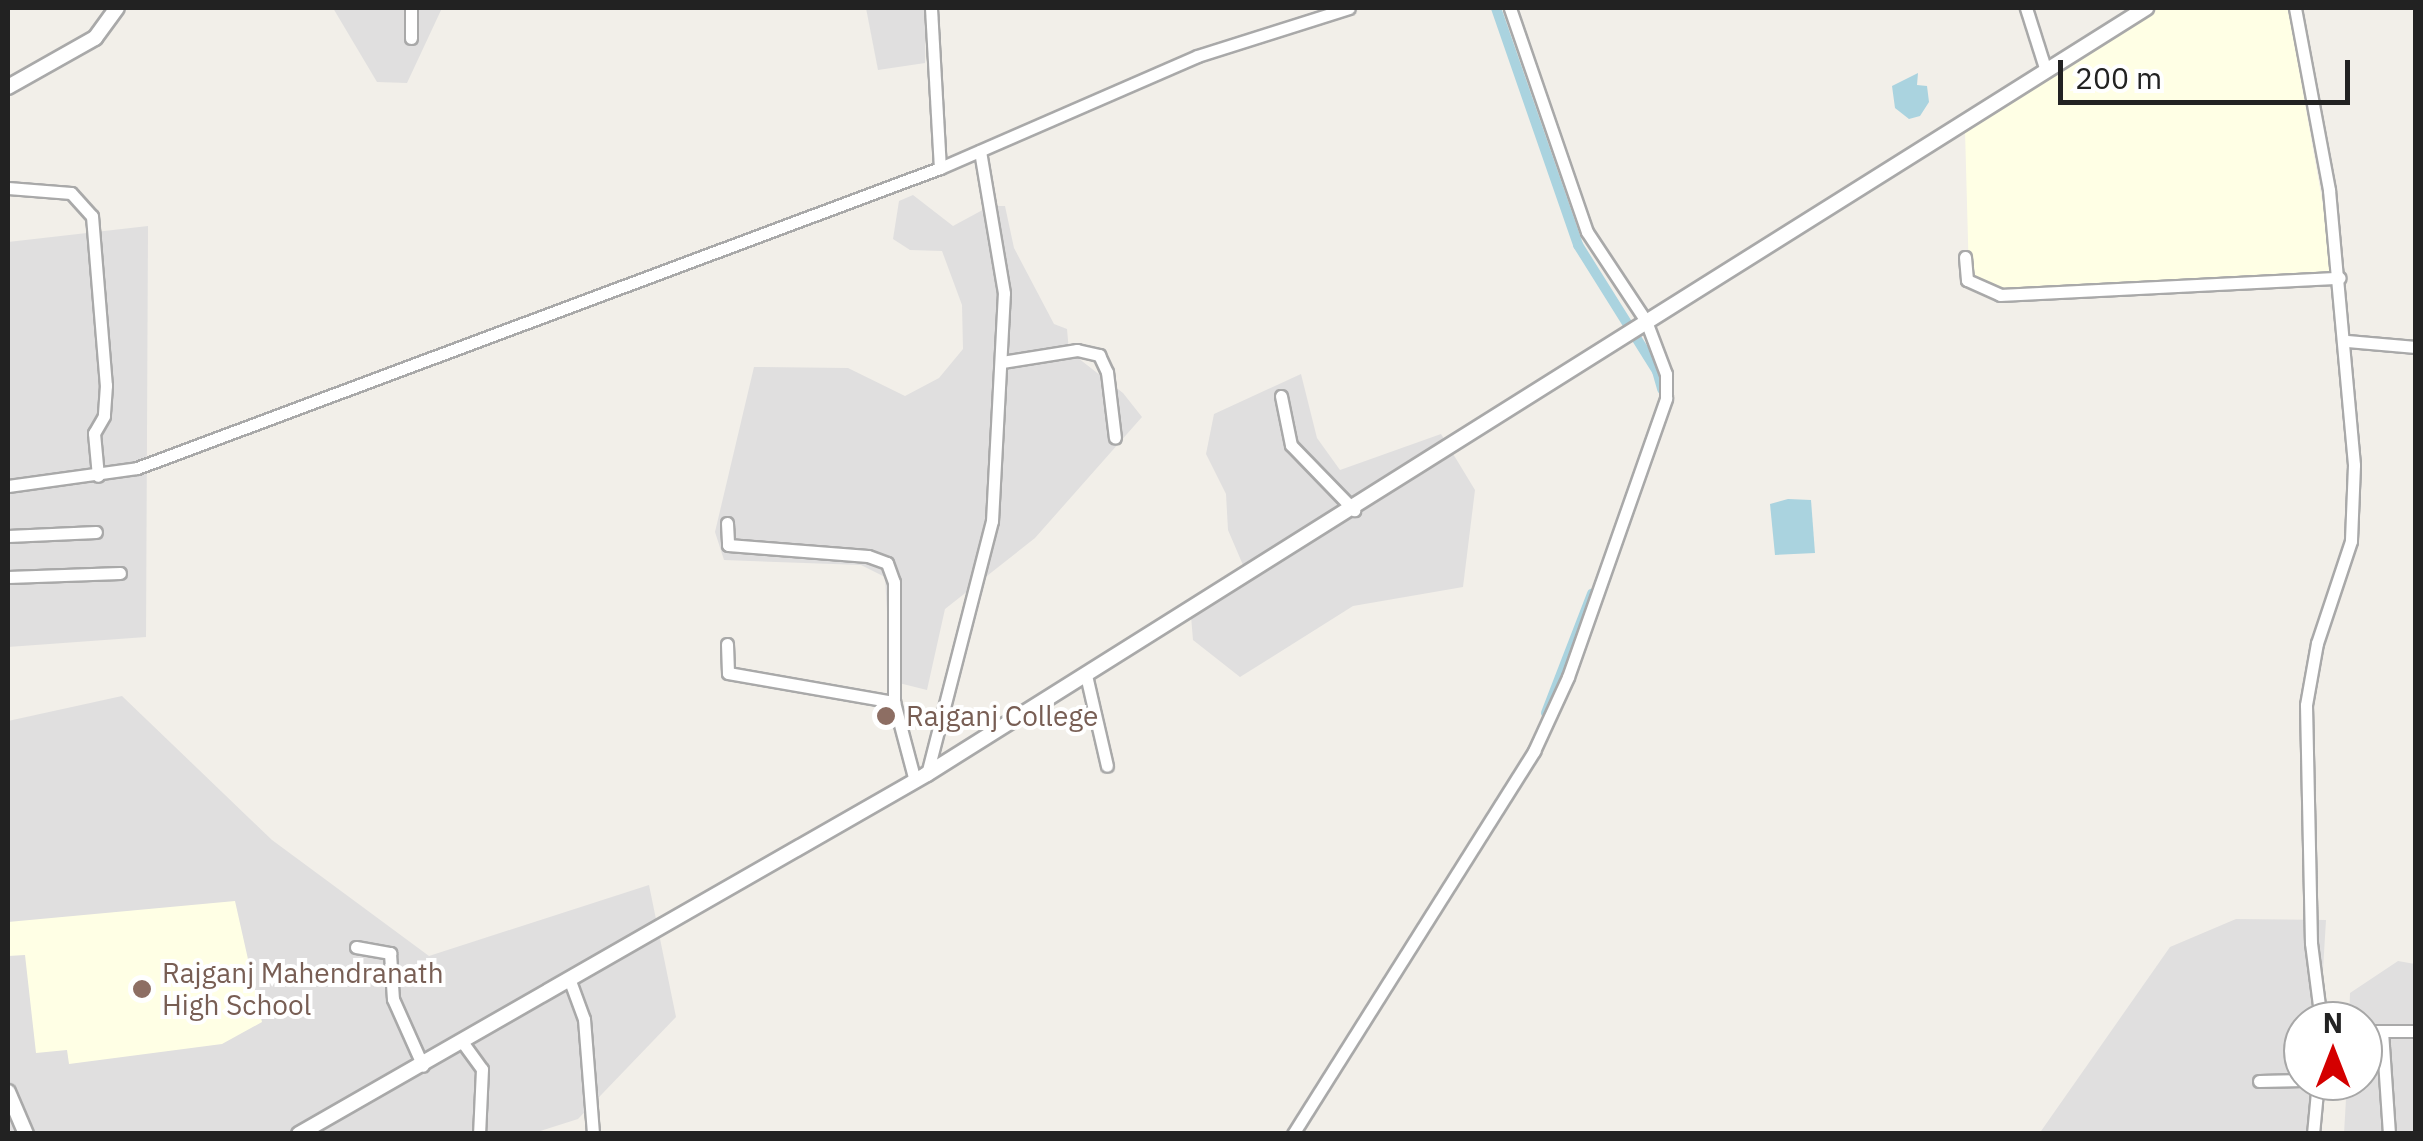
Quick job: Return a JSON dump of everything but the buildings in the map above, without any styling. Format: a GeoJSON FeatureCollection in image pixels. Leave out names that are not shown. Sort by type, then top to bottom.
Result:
{"type":"FeatureCollection","features":[{"type":"Feature","properties":{"kind":"street"},"geometry":{"type":"LineString","coordinates":[[8,87],[95,38],[117,8]]}},
{"type":"Feature","properties":{"kind":"street"},"geometry":{"type":"LineString","coordinates":[[411,8],[411,38]]}},
{"type":"Feature","properties":{"kind":"street"},"geometry":{"type":"LineString","coordinates":[[931,8],[940,168]]}},
{"type":"Feature","properties":{"kind":"street"},"geometry":{"type":"LineString","coordinates":[[8,486],[137,468],[940,168],[1197,56],[1310,14],[1349,8]]}},
{"type":"Feature","properties":{"kind":"street"},"geometry":{"type":"LineString","coordinates":[[1293,1134],[1506,798],[1568,678],[1666,398],[1666,374],[1587,232],[1510,8]]}},
{"type":"Feature","properties":{"kind":"street"},"geometry":{"type":"LineString","coordinates":[[2026,8],[2046,71]]}},
{"type":"Feature","properties":{"kind":"street"},"geometry":{"type":"LineString","coordinates":[[2295,8],[2347,340],[2351,541],[2317,644],[2304,735],[2320,1001]]}},
{"type":"Feature","properties":{"kind":"street"},"geometry":{"type":"LineString","coordinates":[[298,1134],[423,1066],[921,777],[1354,510],[2141,9]]}},
{"type":"Feature","properties":{"kind":"street"},"geometry":{"type":"LineString","coordinates":[[921,777],[986,552],[1002,362],[1003,264],[980,151]]}},
{"type":"Feature","properties":{"kind":"street"},"geometry":{"type":"LineString","coordinates":[[8,188],[71,193],[92,216],[106,385],[104,416],[94,433],[98,476]]}},
{"type":"Feature","properties":{"kind":"street"},"geometry":{"type":"LineString","coordinates":[[1965,257],[1967,280],[2000,296],[2340,278]]}},
{"type":"Feature","properties":{"kind":"street"},"geometry":{"type":"LineString","coordinates":[[2347,340],[2416,347]]}},
{"type":"Feature","properties":{"kind":"street"},"geometry":{"type":"LineString","coordinates":[[1002,362],[1076,350],[1099,356],[1107,372],[1115,438]]}},
{"type":"Feature","properties":{"kind":"street"},"geometry":{"type":"LineString","coordinates":[[1281,396],[1290,445],[1354,510]]}},
{"type":"Feature","properties":{"kind":"street"},"geometry":{"type":"LineString","coordinates":[[728,523],[728,545],[868,556],[887,563],[894,582],[894,702],[921,777]]}},
{"type":"Feature","properties":{"kind":"street"},"geometry":{"type":"LineString","coordinates":[[8,536],[96,532]]}},
{"type":"Feature","properties":{"kind":"street"},"geometry":{"type":"LineString","coordinates":[[8,577],[120,574]]}},
{"type":"Feature","properties":{"kind":"street"},"geometry":{"type":"LineString","coordinates":[[727,644],[728,673],[894,702]]}},
{"type":"Feature","properties":{"kind":"street"},"geometry":{"type":"LineString","coordinates":[[1086,676],[1107,766]]}},
{"type":"Feature","properties":{"kind":"street"},"geometry":{"type":"LineString","coordinates":[[356,948],[390,953],[393,1000],[423,1066]]}},
{"type":"Feature","properties":{"kind":"street"},"geometry":{"type":"LineString","coordinates":[[570,981],[584,1020],[593,1134]]}},
{"type":"Feature","properties":{"kind":"street"},"geometry":{"type":"LineString","coordinates":[[2383,1031],[2416,1031]]}},
{"type":"Feature","properties":{"kind":"street"},"geometry":{"type":"LineString","coordinates":[[463,1043],[482,1069],[479,1134]]}},
{"type":"Feature","properties":{"kind":"street"},"geometry":{"type":"LineString","coordinates":[[2383,1046],[2389,1134]]}},
{"type":"Feature","properties":{"kind":"street"},"geometry":{"type":"LineString","coordinates":[[2259,1081],[2283,1080]]}},
{"type":"Feature","properties":{"kind":"street"},"geometry":{"type":"LineString","coordinates":[[8,1092],[26,1134]]}},
{"type":"Feature","properties":{"kind":"street"},"geometry":{"type":"LineString","coordinates":[[2313,1134],[2316,1101]]}},
{"type":"Feature","properties":{"kind":"shaded area"},"geometry":{"type":"Polygon","coordinates":[[[333,8],[442,8],[407,83],[377,82],[333,8]]]}},
{"type":"Feature","properties":{"kind":"shaded area"},"geometry":{"type":"Polygon","coordinates":[[[866,8],[926,8],[925,63],[878,70],[866,8]]]}},
{"type":"Feature","properties":{"kind":"shaded area"},"geometry":{"type":"Polygon","coordinates":[[[2157,8],[2288,8],[2335,273],[1999,291],[1969,277],[1965,130],[2157,8]]]}},
{"type":"Feature","properties":{"kind":"shaded area"},"geometry":{"type":"Polygon","coordinates":[[[913,195],[953,226],[990,206],[1005,206],[1014,248],[1054,324],[1067,329],[1069,351],[1123,393],[1142,417],[1035,538],[945,609],[927,690],[891,681],[885,577],[861,565],[724,560],[715,532],[754,367],[848,368],[905,396],[939,378],[963,349],[962,305],[942,251],[910,250],[893,239],[899,201],[913,195]]]}},
{"type":"Feature","properties":{"kind":"shaded area"},"geometry":{"type":"Polygon","coordinates":[[[148,226],[146,637],[8,647],[8,242],[148,226]]]}},
{"type":"Feature","properties":{"kind":"shaded area"},"geometry":{"type":"Polygon","coordinates":[[[1301,374],[1317,438],[1340,470],[1441,434],[1475,490],[1463,587],[1353,606],[1240,677],[1193,640],[1190,604],[1243,565],[1228,530],[1226,494],[1206,454],[1214,414],[1301,374]]]}},
{"type":"Feature","properties":{"kind":"shaded area"},"geometry":{"type":"Polygon","coordinates":[[[122,696],[272,840],[429,956],[649,885],[676,1017],[578,1119],[534,1133],[8,1133],[8,721],[122,696]]]}},
{"type":"Feature","properties":{"kind":"shaded area","name":"Rajganj Mahendranath High School"},"geometry":{"type":"Polygon","coordinates":[[[235,901],[262,1022],[222,1044],[69,1064],[67,1050],[36,1053],[25,955],[8,956],[8,922],[235,901]]]}},
{"type":"Feature","properties":{"kind":"shaded area"},"geometry":{"type":"Polygon","coordinates":[[[2236,919],[2326,920],[2321,1001],[2283,1001],[2283,1101],[2315,1101],[2313,1133],[2039,1134],[2170,947],[2236,919]]]}},
{"type":"Feature","properties":{"kind":"shaded area"},"geometry":{"type":"Polygon","coordinates":[[[2398,961],[2415,964],[2415,1133],[2344,1134],[2346,1101],[2383,1101],[2383,1001],[2350,1001],[2350,993],[2398,961]]]}},
{"type":"Feature","properties":{"kind":"water"},"geometry":{"type":"Polygon","coordinates":[[[1918,73],[1917,85],[1927,86],[1929,102],[1920,116],[1909,119],[1895,108],[1892,86],[1918,73]]]}},
{"type":"Feature","properties":{"kind":"water"},"geometry":{"type":"Polygon","coordinates":[[[1788,499],[1811,500],[1815,553],[1775,555],[1770,504],[1788,499]]]}},
{"type":"Feature","properties":{"kind":"waterway"},"geometry":{"type":"LineString","coordinates":[[1496,8],[1578,245],[1657,371],[1662,389]]}},
{"type":"Feature","properties":{"kind":"waterway"},"geometry":{"type":"LineString","coordinates":[[1546,713],[1592,594]]}},
{"type":"Feature","properties":{"kind":"place","name":"Rajganj College"},"geometry":{"type":"Point","coordinates":[886,716]}},
{"type":"Feature","properties":{"kind":"place","name":"Rajganj Mahendranath High School"},"geometry":{"type":"Point","coordinates":[142,989]}}]}
